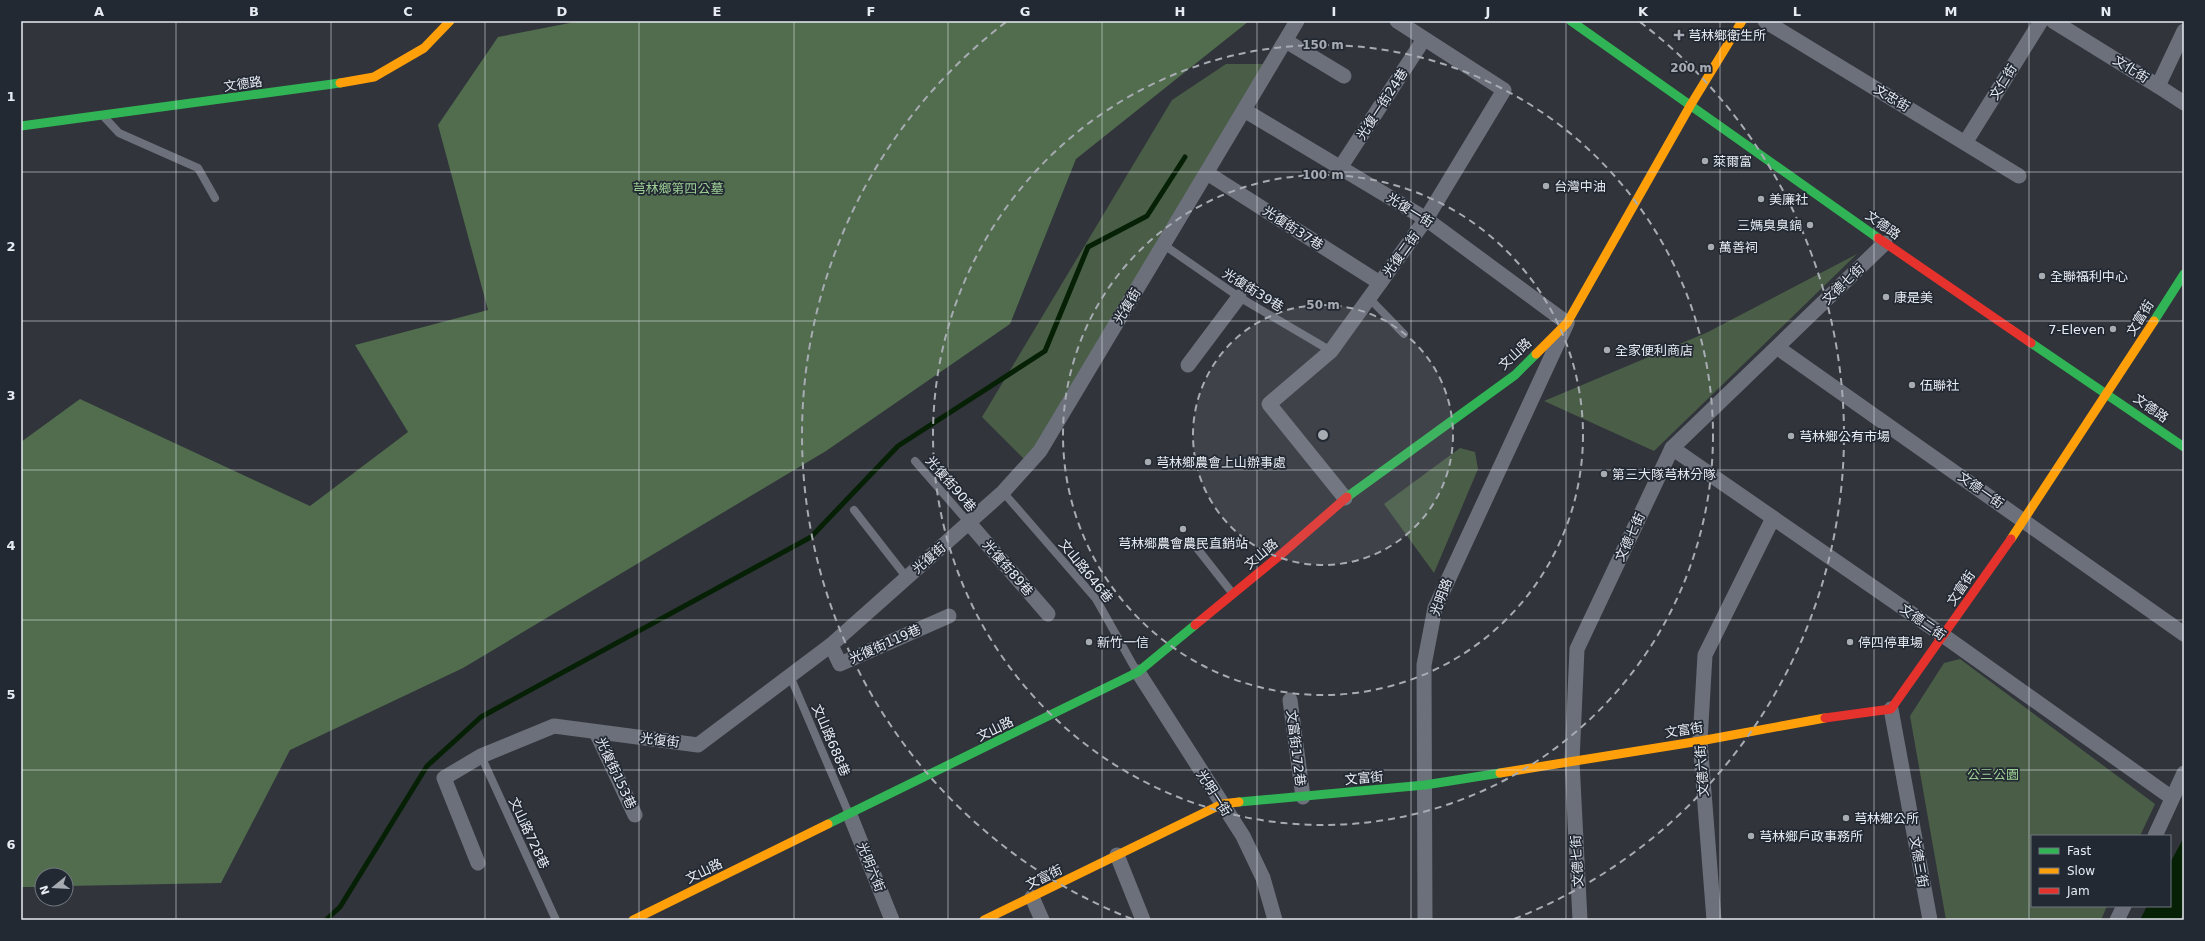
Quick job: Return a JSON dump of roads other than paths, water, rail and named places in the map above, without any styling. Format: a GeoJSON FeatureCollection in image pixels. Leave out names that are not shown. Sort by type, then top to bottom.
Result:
{"type":"FeatureCollection","features":[{"type":"Feature","properties":{"kind":"main road","name":"文德路"},"geometry":{"type":"LineString","coordinates":[[21,126],[322,86],[374,77],[424,48],[450,21]]}},
{"type":"Feature","properties":{"kind":"main road","name":"文德路"},"geometry":{"type":"LineString","coordinates":[[1571,21],[1885,243],[2184,447]]}},
{"type":"Feature","properties":{"kind":"main road","name":"文山路"},"geometry":{"type":"LineString","coordinates":[[633,920],[1138,672],[1278,557],[1345,498],[1515,374],[1567,323],[1690,106],[1742,21]]}},
{"type":"Feature","properties":{"kind":"main road","name":"文富街"},"geometry":{"type":"LineString","coordinates":[[984,920],[1222,804],[1425,785],[1700,741],[1812,720],[1891,709],[1944,636],[2108,394],[2184,274]]}},
{"type":"Feature","properties":{"kind":"street","name":"光復街"},"geometry":{"type":"LineString","coordinates":[[478,863],[444,778],[481,756],[554,726],[698,745],[831,645],[1003,492],[1040,451],[1297,21]]}},
{"type":"Feature","properties":{"kind":"street","name":"光復二街"},"geometry":{"type":"LineString","coordinates":[[1345,498],[1269,404],[1331,351],[1426,219],[1504,90],[1397,21]]}},
{"type":"Feature","properties":{"kind":"street","name":"文忠街"},"geometry":{"type":"LineString","coordinates":[[1765,21],[2019,176]]}},
{"type":"Feature","properties":{"kind":"street","name":"文仁街"},"geometry":{"type":"LineString","coordinates":[[1965,142],[2041,21]]}},
{"type":"Feature","properties":{"kind":"street","name":"文化街"},"geometry":{"type":"LineString","coordinates":[[2053,21],[2158,86],[2184,31]]}},
{"type":"Feature","properties":{"kind":"street","name":"光復一街24巷"},"geometry":{"type":"LineString","coordinates":[[1340,168],[1424,39]]}},
{"type":"Feature","properties":{"kind":"street"},"geometry":{"type":"LineString","coordinates":[[1286,41],[1344,76]]}},
{"type":"Feature","properties":{"kind":"street"},"geometry":{"type":"LineString","coordinates":[[2158,86],[2184,103]]}},
{"type":"Feature","properties":{"kind":"street","name":"光復一街"},"geometry":{"type":"LineString","coordinates":[[1244,110],[1426,219],[1567,323]]}},
{"type":"Feature","properties":{"kind":"street","name":"光復街37巷"},"geometry":{"type":"LineString","coordinates":[[1207,173],[1380,283]]}},
{"type":"Feature","properties":{"kind":"street","name":"文德七街"},"geometry":{"type":"LineString","coordinates":[[1580,920],[1572,761],[1577,649],[1672,448],[1778,348],[1885,243]]}},
{"type":"Feature","properties":{"kind":"street"},"geometry":{"type":"LineString","coordinates":[[1188,365],[1239,297]]}},
{"type":"Feature","properties":{"kind":"street","name":"光明路"},"geometry":{"type":"LineString","coordinates":[[1425,920],[1424,665],[1435,608],[1567,323]]}},
{"type":"Feature","properties":{"kind":"street","name":"文德一街"},"geometry":{"type":"LineString","coordinates":[[1778,348],[2023,519],[2184,634]]}},
{"type":"Feature","properties":{"kind":"street","name":"文德二街"},"geometry":{"type":"LineString","coordinates":[[1672,448],[1944,636],[2172,798]]}},
{"type":"Feature","properties":{"kind":"street","name":"文德六街"},"geometry":{"type":"LineString","coordinates":[[1714,920],[1700,741],[1705,655],[1773,518]]}},
{"type":"Feature","properties":{"kind":"street","name":"光復街89巷"},"geometry":{"type":"LineString","coordinates":[[969,523],[1048,614]]}},
{"type":"Feature","properties":{"kind":"street","name":"光復街119巷"},"geometry":{"type":"LineString","coordinates":[[831,645],[840,664],[949,616]]}},
{"type":"Feature","properties":{"kind":"street","name":"光明一街"},"geometry":{"type":"LineString","coordinates":[[1138,672],[1243,836],[1263,878],[1275,920]]}},
{"type":"Feature","properties":{"kind":"street","name":"文富街172巷"},"geometry":{"type":"LineString","coordinates":[[1290,700],[1303,797]]}},
{"type":"Feature","properties":{"kind":"street","name":"文德三街"},"geometry":{"type":"LineString","coordinates":[[1891,709],[1930,920]]}},
{"type":"Feature","properties":{"kind":"street","name":"光復街153巷"},"geometry":{"type":"LineString","coordinates":[[596,732],[635,814]]}},
{"type":"Feature","properties":{"kind":"street"},"geometry":{"type":"LineString","coordinates":[[2155,835],[2184,773]]}},
{"type":"Feature","properties":{"kind":"street","name":"光明六街"},"geometry":{"type":"LineString","coordinates":[[850,814],[892,920]]}},
{"type":"Feature","properties":{"kind":"street"},"geometry":{"type":"LineString","coordinates":[[1117,855],[1143,920]]}},
{"type":"Feature","properties":{"kind":"street"},"geometry":{"type":"LineString","coordinates":[[1032,897],[1042,920]]}},
{"type":"Feature","properties":{"kind":"street"},"geometry":{"type":"LineString","coordinates":[[2118,920],[2124,907]]}},
{"type":"Feature","properties":{"kind":"lane"},"geometry":{"type":"LineString","coordinates":[[103,115],[119,132],[198,168],[215,198]]}},
{"type":"Feature","properties":{"kind":"lane","name":"光復街39巷"},"geometry":{"type":"LineString","coordinates":[[1164,245],[1239,297],[1331,351]]}},
{"type":"Feature","properties":{"kind":"lane"},"geometry":{"type":"LineString","coordinates":[[1369,298],[1404,334]]}},
{"type":"Feature","properties":{"kind":"lane","name":"光復街90巷"},"geometry":{"type":"LineString","coordinates":[[915,461],[969,523]]}},
{"type":"Feature","properties":{"kind":"lane","name":"文山路646巷"},"geometry":{"type":"LineString","coordinates":[[1003,492],[1096,599],[1138,672]]}},
{"type":"Feature","properties":{"kind":"lane"},"geometry":{"type":"LineString","coordinates":[[854,510],[907,578]]}},
{"type":"Feature","properties":{"kind":"lane"},"geometry":{"type":"LineString","coordinates":[[1196,547],[1233,594]]}},
{"type":"Feature","properties":{"kind":"lane","name":"文山路688巷"},"geometry":{"type":"LineString","coordinates":[[790,676],[850,814]]}},
{"type":"Feature","properties":{"kind":"lane","name":"文山路728巷"},"geometry":{"type":"LineString","coordinates":[[481,756],[556,920]]}},
{"type":"Feature","properties":{"kind":"waterway"},"geometry":{"type":"LineString","coordinates":[[326,920],[340,907],[427,766],[481,717],[811,537],[898,446],[1045,351],[1088,247],[1147,216],[1185,157]]}},
{"type":"Feature","properties":{"kind":"place","name":"芎林鄉衛生所"},"geometry":{"type":"Point","coordinates":[1679,35]}},
{"type":"Feature","properties":{"kind":"place","name":"萊爾富"},"geometry":{"type":"Point","coordinates":[1705,161]}},
{"type":"Feature","properties":{"kind":"place","name":"台灣中油"},"geometry":{"type":"Point","coordinates":[1546,186]}},
{"type":"Feature","properties":{"kind":"place","name":"美廉社"},"geometry":{"type":"Point","coordinates":[1761,199]}},
{"type":"Feature","properties":{"kind":"place","name":"三媽臭臭鍋"},"geometry":{"type":"Point","coordinates":[1810,225]}},
{"type":"Feature","properties":{"kind":"place","name":"萬善祠"},"geometry":{"type":"Point","coordinates":[1711,247]}},
{"type":"Feature","properties":{"kind":"place","name":"全聯福利中心"},"geometry":{"type":"Point","coordinates":[2042,276]}},
{"type":"Feature","properties":{"kind":"place","name":"康是美"},"geometry":{"type":"Point","coordinates":[1886,297]}},
{"type":"Feature","properties":{"kind":"place","name":"7-Eleven"},"geometry":{"type":"Point","coordinates":[2113,329]}},
{"type":"Feature","properties":{"kind":"place","name":"全家便利商店"},"geometry":{"type":"Point","coordinates":[1607,350]}},
{"type":"Feature","properties":{"kind":"place","name":"伍聯社"},"geometry":{"type":"Point","coordinates":[1912,385]}},
{"type":"Feature","properties":{"kind":"place","name":"芎林鄉公有市場"},"geometry":{"type":"Point","coordinates":[1791,436]}},
{"type":"Feature","properties":{"kind":"place","name":"芎林鄉農會上山辦事處"},"geometry":{"type":"Point","coordinates":[1148,462]}},
{"type":"Feature","properties":{"kind":"place","name":"第三大隊芎林分隊"},"geometry":{"type":"Point","coordinates":[1604,474]}},
{"type":"Feature","properties":{"kind":"place","name":"芎林鄉農會農民直銷站"},"geometry":{"type":"Point","coordinates":[1183,529]}},
{"type":"Feature","properties":{"kind":"place","name":"新竹一信"},"geometry":{"type":"Point","coordinates":[1089,642]}},
{"type":"Feature","properties":{"kind":"place","name":"停四停車場"},"geometry":{"type":"Point","coordinates":[1850,642]}},
{"type":"Feature","properties":{"kind":"place","name":"芎林鄉公所"},"geometry":{"type":"Point","coordinates":[1846,818]}},
{"type":"Feature","properties":{"kind":"place","name":"芎林鄉戶政事務所"},"geometry":{"type":"Point","coordinates":[1751,836]}},
{"type":"Feature","properties":{"kind":"park label","name":"芎林鄉第四公墓"},"geometry":{"type":"Point","coordinates":[678,188]}},
{"type":"Feature","properties":{"kind":"park label","name":"公三公園"},"geometry":{"type":"Point","coordinates":[1993,774]}}]}
